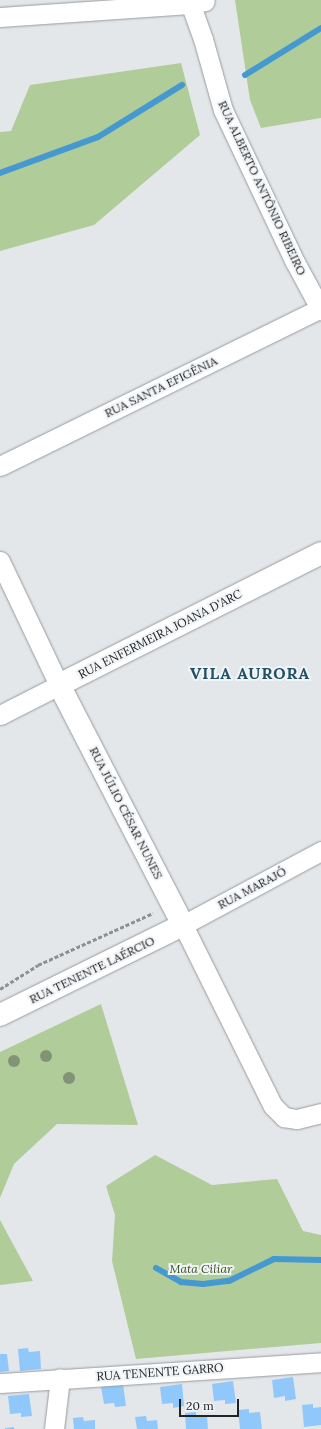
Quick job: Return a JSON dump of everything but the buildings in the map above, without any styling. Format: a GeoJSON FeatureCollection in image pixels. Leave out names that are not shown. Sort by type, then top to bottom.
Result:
{"type":"FeatureCollection","features":[{"type":"Feature","properties":{"kind":"main road","name":"RUA ENFERMEIRA JOANA D'ARC"},"geometry":{"type":"LineString","coordinates":[[59,685],[321,553]]}},
{"type":"Feature","properties":{"kind":"main road","name":"RUA JÚLIO CÉSAR NUNES"},"geometry":{"type":"LineString","coordinates":[[59,685],[184,924]]}},
{"type":"Feature","properties":{"kind":"main road","name":"RUA TENENTE LAÉRCIO"},"geometry":{"type":"LineString","coordinates":[[0,1015],[184,924]]}},
{"type":"Feature","properties":{"kind":"street"},"geometry":{"type":"LineString","coordinates":[[0,17],[197,1]]}},
{"type":"Feature","properties":{"kind":"street","name":"RUA ALBERTO ANTÔNIO RIBEIRO"},"geometry":{"type":"LineString","coordinates":[[197,1],[203,39],[223,110],[296,262],[321,309]]}},
{"type":"Feature","properties":{"kind":"street","name":"RUA SANTA EFIGÊNIA"},"geometry":{"type":"LineString","coordinates":[[0,466],[321,309]]}},
{"type":"Feature","properties":{"kind":"street","name":"RUA JÚLIO CÉSAR NUNES"},"geometry":{"type":"LineString","coordinates":[[0,561],[59,685]]}},
{"type":"Feature","properties":{"kind":"street","name":"RUA ENFERMEIRA JOANA D'ARC"},"geometry":{"type":"LineString","coordinates":[[0,715],[59,685]]}},
{"type":"Feature","properties":{"kind":"street","name":"RUA MARAJÓ"},"geometry":{"type":"LineString","coordinates":[[184,924],[321,851]]}},
{"type":"Feature","properties":{"kind":"street","name":"RUA JÚLIO CÉSAR NUNES"},"geometry":{"type":"LineString","coordinates":[[184,924],[272,1106],[284,1116],[297,1119],[321,1113]]}},
{"type":"Feature","properties":{"kind":"street","name":"RUA TENENTE GARRO"},"geometry":{"type":"LineString","coordinates":[[0,1383],[321,1362]]}},
{"type":"Feature","properties":{"kind":"street"},"geometry":{"type":"LineString","coordinates":[[54,1429],[60,1378]]}},
{"type":"Feature","properties":{"kind":"green space"},"geometry":{"type":"Polygon","coordinates":[[[235,0],[321,0],[321,118],[261,128],[250,100],[235,0]]]}},
{"type":"Feature","properties":{"kind":"green space"},"geometry":{"type":"Polygon","coordinates":[[[181,63],[200,135],[94,225],[0,251],[0,132],[11,131],[30,85],[181,63]]]}},
{"type":"Feature","properties":{"kind":"green space"},"geometry":{"type":"Polygon","coordinates":[[[101,1004],[138,1125],[57,1124],[14,1164],[0,1198],[0,1052],[101,1004]]]}},
{"type":"Feature","properties":{"kind":"green space","name":"Mata Ciliar"},"geometry":{"type":"Polygon","coordinates":[[[155,1155],[212,1185],[277,1179],[303,1231],[321,1235],[321,1343],[136,1359],[112,1261],[115,1215],[106,1186],[155,1155]]]}},
{"type":"Feature","properties":{"kind":"green space"},"geometry":{"type":"Polygon","coordinates":[[[0,1220],[33,1281],[0,1285],[0,1220]]]}},
{"type":"Feature","properties":{"kind":"waterway"},"geometry":{"type":"LineString","coordinates":[[245,75],[321,28]]}},
{"type":"Feature","properties":{"kind":"waterway"},"geometry":{"type":"LineString","coordinates":[[0,173],[98,137],[182,85]]}},
{"type":"Feature","properties":{"kind":"waterway"},"geometry":{"type":"LineString","coordinates":[[156,1268],[181,1282],[203,1284],[229,1281],[274,1259],[321,1260]]}},
{"type":"Feature","properties":{"kind":"district","name":"VILA AURORA"},"geometry":{"type":"Point","coordinates":[250,673]}}]}
